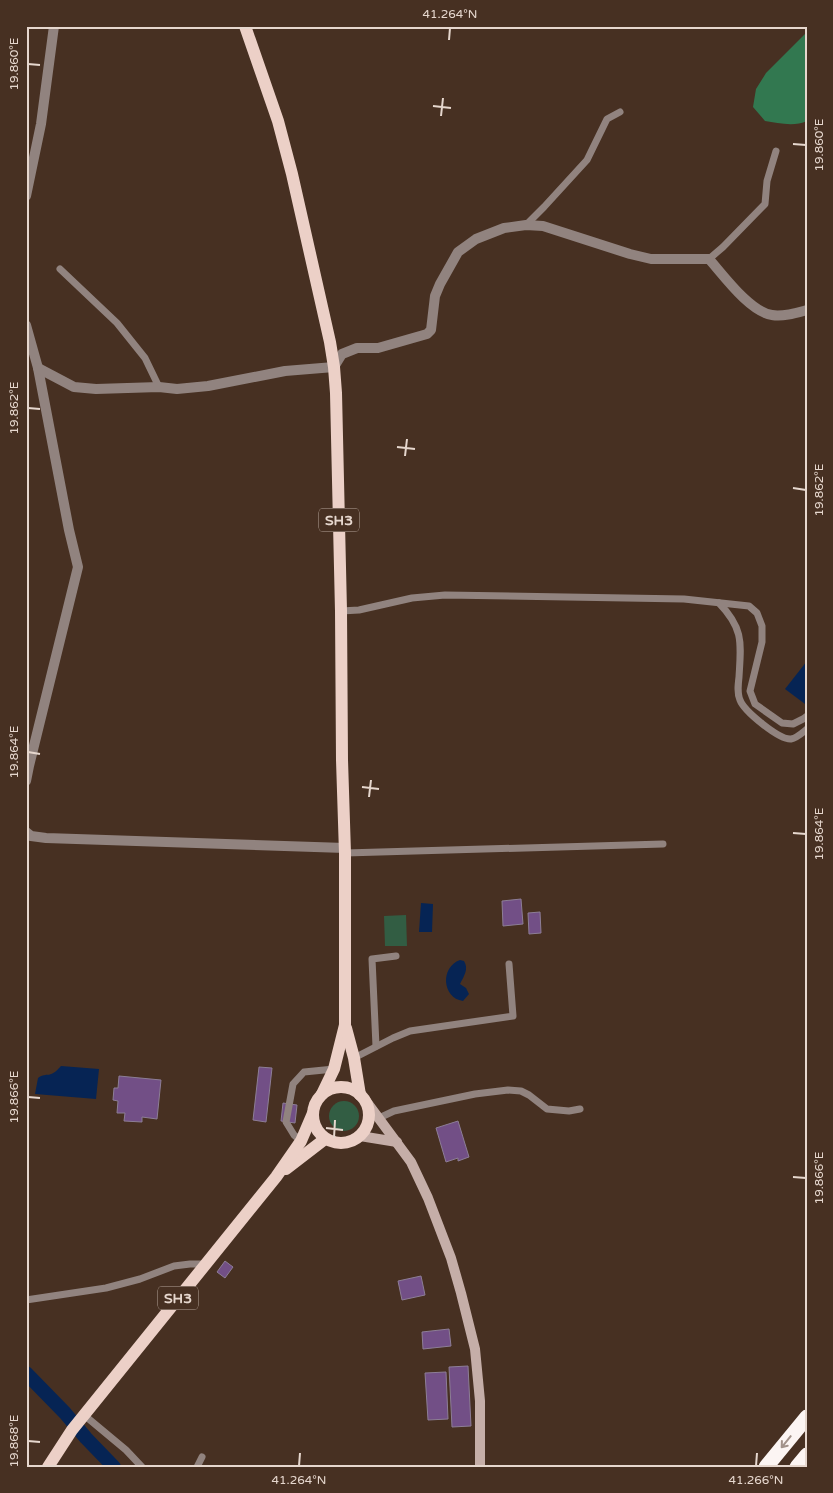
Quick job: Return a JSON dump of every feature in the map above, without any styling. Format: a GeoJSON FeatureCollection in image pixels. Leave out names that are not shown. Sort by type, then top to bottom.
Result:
{"type":"FeatureCollection","features":[{"type":"Feature","properties":{"kind":"highway"},"geometry":{"type":"LineString","coordinates":[[766,1467],[807,1417]]}},
{"type":"Feature","properties":{"kind":"highway"},"geometry":{"type":"LineString","coordinates":[[797,1467],[807,1455]]}},
{"type":"Feature","properties":{"kind":"main road","name":"SH3"},"geometry":{"type":"LineString","coordinates":[[50,1466],[82,1418],[276,1177],[301,1141],[315,1105],[334,1069],[345,1026],[342,611],[334,367],[292,174],[278,121],[245,26]]}},
{"type":"Feature","properties":{"kind":"main road","name":"SH3"},"geometry":{"type":"LineString","coordinates":[[345,1026],[363,1098],[369,1109],[370,1118],[368,1126],[360,1136]]}},
{"type":"Feature","properties":{"kind":"main road"},"geometry":{"type":"LineString","coordinates":[[322,1094],[341,1087],[350,1088],[363,1098],[411,1162],[428,1198],[451,1258],[471,1330],[477,1365],[480,1401],[480,1467]]}},
{"type":"Feature","properties":{"kind":"main road"},"geometry":{"type":"LineString","coordinates":[[313,1113],[314,1126],[325,1139],[333,1142],[345,1143],[353,1141],[360,1136],[397,1142]]}},
{"type":"Feature","properties":{"kind":"main road","name":"SH3"},"geometry":{"type":"LineString","coordinates":[[276,1177],[325,1139]]}},
{"type":"Feature","properties":{"kind":"street"},"geometry":{"type":"LineString","coordinates":[[26,196],[41,124],[54,26]]}},
{"type":"Feature","properties":{"kind":"street"},"geometry":{"type":"LineString","coordinates":[[38,368],[74,387],[96,389],[158,387],[177,389],[208,386],[285,370],[334,367],[342,354],[356,348],[378,348],[427,334],[431,330],[435,296],[458,252],[481,236],[504,228],[526,225],[543,226],[651,259],[709,260],[753,307],[763,313],[774,316],[807,310]]}},
{"type":"Feature","properties":{"kind":"street"},"geometry":{"type":"LineString","coordinates":[[26,325],[38,368],[78,567],[26,781]]}},
{"type":"Feature","properties":{"kind":"street"},"geometry":{"type":"LineString","coordinates":[[26,832],[31,836],[46,838],[345,851]]}},
{"type":"Feature","properties":{"kind":"lane"},"geometry":{"type":"LineString","coordinates":[[526,225],[587,160],[607,119],[620,112]]}},
{"type":"Feature","properties":{"kind":"lane"},"geometry":{"type":"LineString","coordinates":[[709,260],[765,204],[768,181],[776,152]]}},
{"type":"Feature","properties":{"kind":"lane"},"geometry":{"type":"LineString","coordinates":[[60,269],[117,323],[145,358],[158,387]]}},
{"type":"Feature","properties":{"kind":"lane"},"geometry":{"type":"LineString","coordinates":[[342,611],[359,610],[412,598],[445,595],[684,599],[749,606],[758,613],[762,626],[762,642],[750,691],[755,704],[782,723],[793,724],[807,716]]}},
{"type":"Feature","properties":{"kind":"lane"},"geometry":{"type":"LineString","coordinates":[[719,603],[731,615],[740,636],[738,698],[742,705],[747,712],[781,737],[792,739],[807,729]]}},
{"type":"Feature","properties":{"kind":"lane"},"geometry":{"type":"LineString","coordinates":[[345,851],[663,844]]}},
{"type":"Feature","properties":{"kind":"lane"},"geometry":{"type":"LineString","coordinates":[[376,1046],[372,959],[396,956]]}},
{"type":"Feature","properties":{"kind":"lane"},"geometry":{"type":"LineString","coordinates":[[354,1058],[410,1031],[513,1016],[510,964]]}},
{"type":"Feature","properties":{"kind":"lane"},"geometry":{"type":"LineString","coordinates":[[301,1141],[294,1135],[286,1122],[293,1084],[304,1072],[334,1069]]}},
{"type":"Feature","properties":{"kind":"lane"},"geometry":{"type":"LineString","coordinates":[[378,1118],[394,1111],[475,1094],[508,1090],[520,1091],[529,1095],[548,1109],[569,1111],[580,1109]]}},
{"type":"Feature","properties":{"kind":"lane"},"geometry":{"type":"LineString","coordinates":[[26,1300],[106,1288],[140,1279],[174,1266],[206,1264]]}},
{"type":"Feature","properties":{"kind":"lane"},"geometry":{"type":"LineString","coordinates":[[82,1418],[126,1450],[142,1467]]}},
{"type":"Feature","properties":{"kind":"lane"},"geometry":{"type":"LineString","coordinates":[[197,1467],[202,1457]]}},
{"type":"Feature","properties":{"kind":"green space"},"geometry":{"type":"Polygon","coordinates":[[[807,32],[807,121],[791,124],[765,121],[753,107],[756,89],[766,73],[807,32]]]}},
{"type":"Feature","properties":{"kind":"green space"},"geometry":{"type":"Polygon","coordinates":[[[406,915],[407,946],[385,946],[384,916],[406,915]]]}},
{"type":"Feature","properties":{"kind":"green space"},"geometry":{"type":"Polygon","coordinates":[[[344,1101],[355,1105],[359,1116],[355,1127],[344,1131],[333,1127],[329,1116],[333,1105],[344,1101]]]}},
{"type":"Feature","properties":{"kind":"water"},"geometry":{"type":"Polygon","coordinates":[[[807,661],[807,702],[805,704],[785,689],[807,661]]]}},
{"type":"Feature","properties":{"kind":"water"},"geometry":{"type":"Polygon","coordinates":[[[421,903],[433,904],[432,932],[419,932],[421,903]]]}},
{"type":"Feature","properties":{"kind":"water"},"geometry":{"type":"Polygon","coordinates":[[[460,960],[464,961],[466,967],[460,984],[466,988],[469,994],[463,1001],[456,999],[451,994],[446,982],[449,969],[460,960]]]}},
{"type":"Feature","properties":{"kind":"water"},"geometry":{"type":"Polygon","coordinates":[[[61,1066],[99,1069],[96,1099],[35,1094],[38,1078],[54,1073],[61,1066]]]}},
{"type":"Feature","properties":{"kind":"building"},"geometry":{"type":"Polygon","coordinates":[[[521,899],[523,924],[503,926],[502,901],[521,899]]]}},
{"type":"Feature","properties":{"kind":"building"},"geometry":{"type":"Polygon","coordinates":[[[540,912],[541,933],[529,934],[528,913],[540,912]]]}},
{"type":"Feature","properties":{"kind":"building"},"geometry":{"type":"Polygon","coordinates":[[[259,1067],[272,1068],[266,1122],[253,1120],[259,1067]]]}},
{"type":"Feature","properties":{"kind":"building"},"geometry":{"type":"Polygon","coordinates":[[[119,1076],[161,1080],[157,1119],[142,1117],[142,1122],[124,1121],[125,1113],[117,1113],[118,1101],[113,1100],[114,1088],[118,1088],[119,1076]]]}},
{"type":"Feature","properties":{"kind":"building"},"geometry":{"type":"Polygon","coordinates":[[[283,1103],[297,1105],[295,1123],[281,1121],[283,1103]]]}},
{"type":"Feature","properties":{"kind":"building"},"geometry":{"type":"Polygon","coordinates":[[[458,1121],[469,1157],[458,1161],[458,1158],[446,1162],[436,1128],[458,1121]]]}},
{"type":"Feature","properties":{"kind":"building"},"geometry":{"type":"Polygon","coordinates":[[[225,1261],[233,1267],[225,1278],[217,1272],[225,1261]]]}},
{"type":"Feature","properties":{"kind":"building"},"geometry":{"type":"Polygon","coordinates":[[[421,1276],[425,1295],[402,1300],[398,1281],[421,1276]]]}},
{"type":"Feature","properties":{"kind":"building"},"geometry":{"type":"Polygon","coordinates":[[[449,1329],[451,1346],[423,1349],[422,1332],[449,1329]]]}},
{"type":"Feature","properties":{"kind":"building"},"geometry":{"type":"Polygon","coordinates":[[[468,1366],[471,1426],[452,1427],[449,1367],[468,1366]]]}},
{"type":"Feature","properties":{"kind":"building"},"geometry":{"type":"Polygon","coordinates":[[[446,1372],[448,1419],[428,1420],[425,1373],[446,1372]]]}},
{"type":"Feature","properties":{"kind":"waterway"},"geometry":{"type":"LineString","coordinates":[[26,1373],[114,1467]]}}]}
